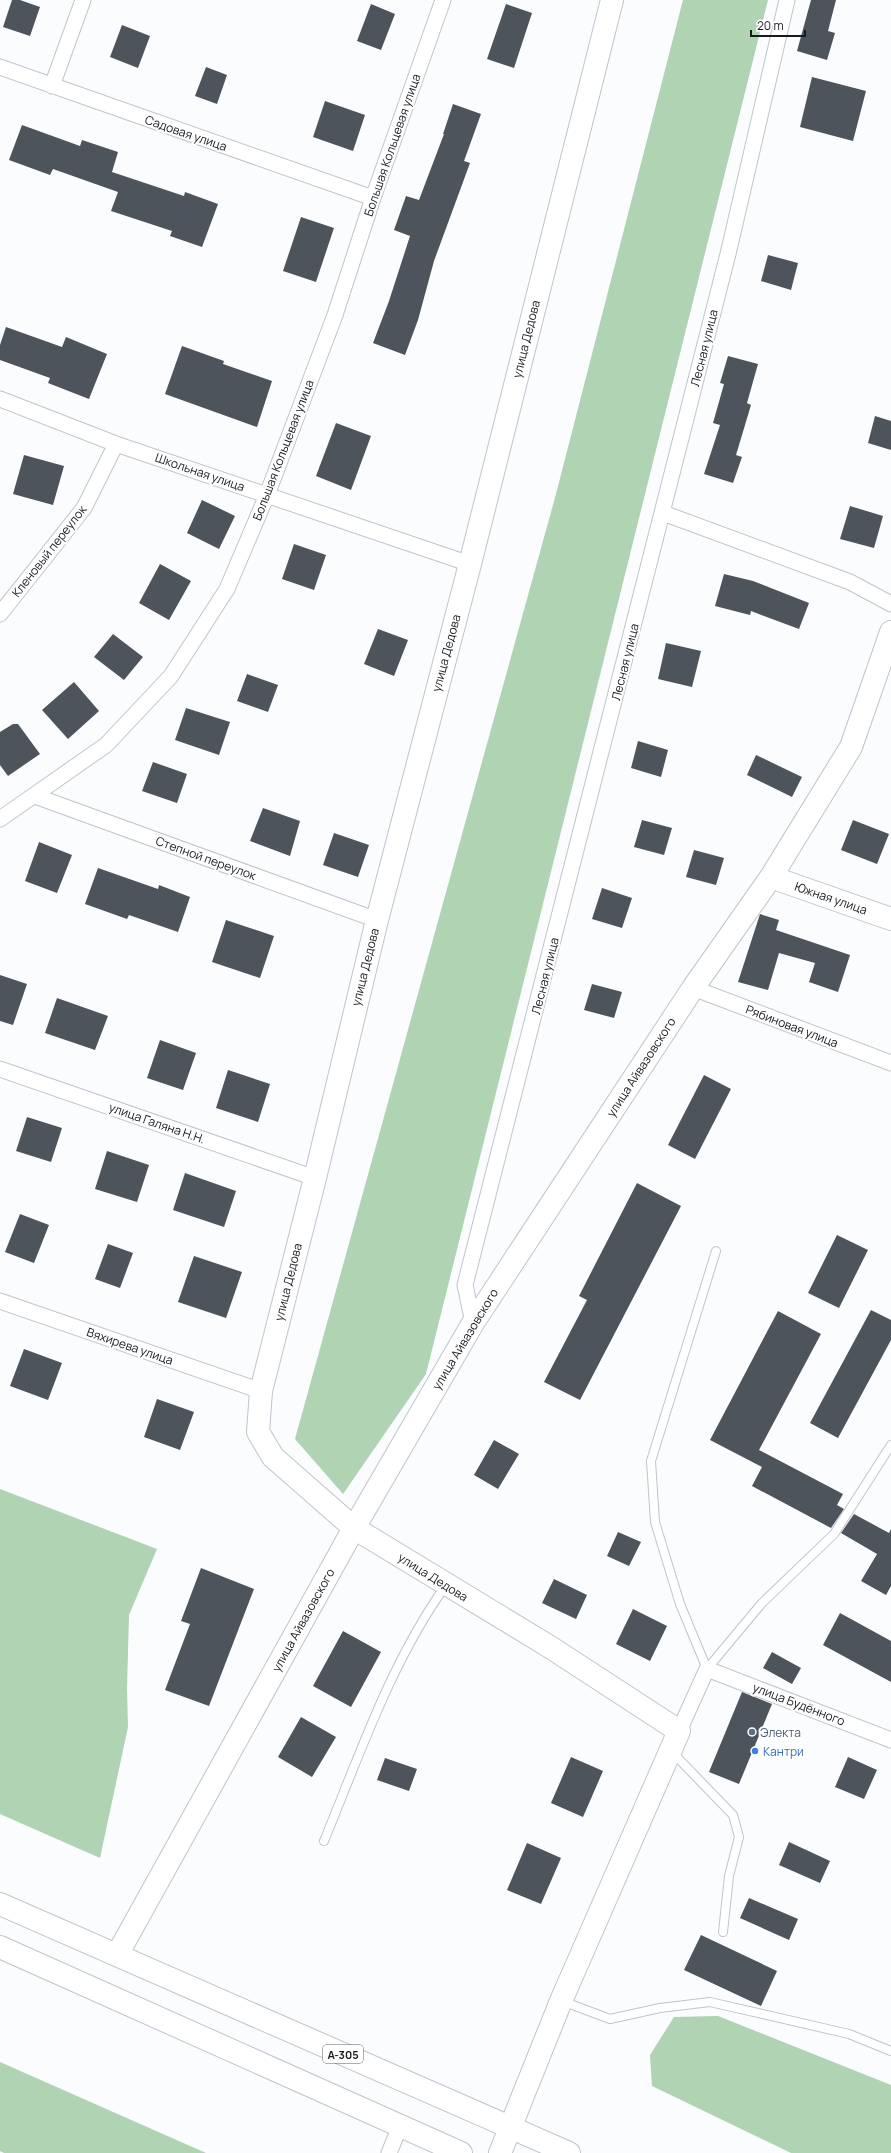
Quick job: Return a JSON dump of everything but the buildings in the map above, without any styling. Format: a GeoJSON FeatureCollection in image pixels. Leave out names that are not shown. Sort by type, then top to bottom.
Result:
{"type":"FeatureCollection","features":[{"type":"Feature","properties":{"kind":"main road","name":"улица Дедова"},"geometry":{"type":"LineString","coordinates":[[612,0],[470,564],[377,920],[315,1178],[260,1391],[258,1432],[273,1457],[354,1528],[550,1647],[675,1741]]}},
{"type":"Feature","properties":{"kind":"main road","name":"улица Айвазовского"},"geometry":{"type":"LineString","coordinates":[[117,1955],[354,1528],[473,1323],[693,988],[771,877],[851,747],[891,632]]}},
{"type":"Feature","properties":{"kind":"main road","name":"Южная улица"},"geometry":{"type":"LineString","coordinates":[[771,877],[891,919]]}},
{"type":"Feature","properties":{"kind":"main road"},"geometry":{"type":"LineString","coordinates":[[500,2153],[561,2001],[675,1741]]}},
{"type":"Feature","properties":{"kind":"main road","name":"А-305"},"geometry":{"type":"LineString","coordinates":[[0,1904],[569,2153]]}},
{"type":"Feature","properties":{"kind":"main road"},"geometry":{"type":"LineString","coordinates":[[0,1947],[461,2153]]}},
{"type":"Feature","properties":{"kind":"street"},"geometry":{"type":"LineString","coordinates":[[52,86],[83,0]]}},
{"type":"Feature","properties":{"kind":"street","name":"Большая Кольцевая улица"},"geometry":{"type":"LineString","coordinates":[[0,819],[106,745],[171,676],[227,589],[267,495],[336,314],[373,198],[443,0]]}},
{"type":"Feature","properties":{"kind":"street","name":"Лесная улица"},"geometry":{"type":"LineString","coordinates":[[473,1323],[466,1285],[728,254],[787,0]]}},
{"type":"Feature","properties":{"kind":"street","name":"Садовая улица"},"geometry":{"type":"LineString","coordinates":[[0,67],[373,198]]}},
{"type":"Feature","properties":{"kind":"street","name":"Школьная улица"},"geometry":{"type":"LineString","coordinates":[[0,399],[116,444],[470,564]]}},
{"type":"Feature","properties":{"kind":"street","name":"Кленовый переулок"},"geometry":{"type":"LineString","coordinates":[[0,614],[84,508],[116,444]]}},
{"type":"Feature","properties":{"kind":"street"},"geometry":{"type":"LineString","coordinates":[[663,513],[850,582],[891,604]]}},
{"type":"Feature","properties":{"kind":"street","name":"Степной переулок"},"geometry":{"type":"LineString","coordinates":[[35,796],[377,920]]}},
{"type":"Feature","properties":{"kind":"street","name":"Рябиновая улица"},"geometry":{"type":"LineString","coordinates":[[693,988],[891,1063]]}},
{"type":"Feature","properties":{"kind":"street","name":"улица Галяна Н.Н."},"geometry":{"type":"LineString","coordinates":[[0,1069],[315,1178]]}},
{"type":"Feature","properties":{"kind":"street","name":"Вяхирева улица"},"geometry":{"type":"LineString","coordinates":[[0,1301],[260,1391]]}},
{"type":"Feature","properties":{"kind":"street"},"geometry":{"type":"LineString","coordinates":[[675,1741],[707,1669]]}},
{"type":"Feature","properties":{"kind":"street","name":"улица Будённого"},"geometry":{"type":"LineString","coordinates":[[707,1669],[891,1740]]}},
{"type":"Feature","properties":{"kind":"street"},"geometry":{"type":"LineString","coordinates":[[389,2153],[400,2126]]}},
{"type":"Feature","properties":{"kind":"lane"},"geometry":{"type":"LineString","coordinates":[[716,1251],[651,1461],[655,1522],[680,1604],[707,1669],[762,1603],[834,1534],[891,1445]]}},
{"type":"Feature","properties":{"kind":"lane"},"geometry":{"type":"LineString","coordinates":[[324,1841],[394,1671],[446,1585]]}},
{"type":"Feature","properties":{"kind":"lane"},"geometry":{"type":"LineString","coordinates":[[675,1741],[733,1815],[739,1837],[729,1876],[723,1932]]}},
{"type":"Feature","properties":{"kind":"lane"},"geometry":{"type":"LineString","coordinates":[[561,2001],[610,2019],[660,2008],[710,2002],[849,2034],[891,2052]]}},
{"type":"Feature","properties":{"kind":"green space"},"geometry":{"type":"Polygon","coordinates":[[[683,0],[768,0],[426,1374],[343,1494],[295,1439],[556,494],[683,0]]]}},
{"type":"Feature","properties":{"kind":"green space"},"geometry":{"type":"Polygon","coordinates":[[[0,1489],[157,1549],[129,1615],[127,1689],[128,1727],[100,1858],[0,1814],[0,1489]]]}},
{"type":"Feature","properties":{"kind":"green space"},"geometry":{"type":"Polygon","coordinates":[[[718,2016],[891,2085],[891,2153],[791,2153],[652,2086],[650,2055],[674,2017],[718,2016]]]}},
{"type":"Feature","properties":{"kind":"green space"},"geometry":{"type":"Polygon","coordinates":[[[0,2062],[206,2153],[4,2153],[0,2151],[0,2062]]]}},
{"type":"Feature","properties":{"kind":"place","name":"Электа"},"geometry":{"type":"Point","coordinates":[752,1732]}},
{"type":"Feature","properties":{"kind":"place","name":"Кантри"},"geometry":{"type":"Point","coordinates":[755,1751]}}]}
